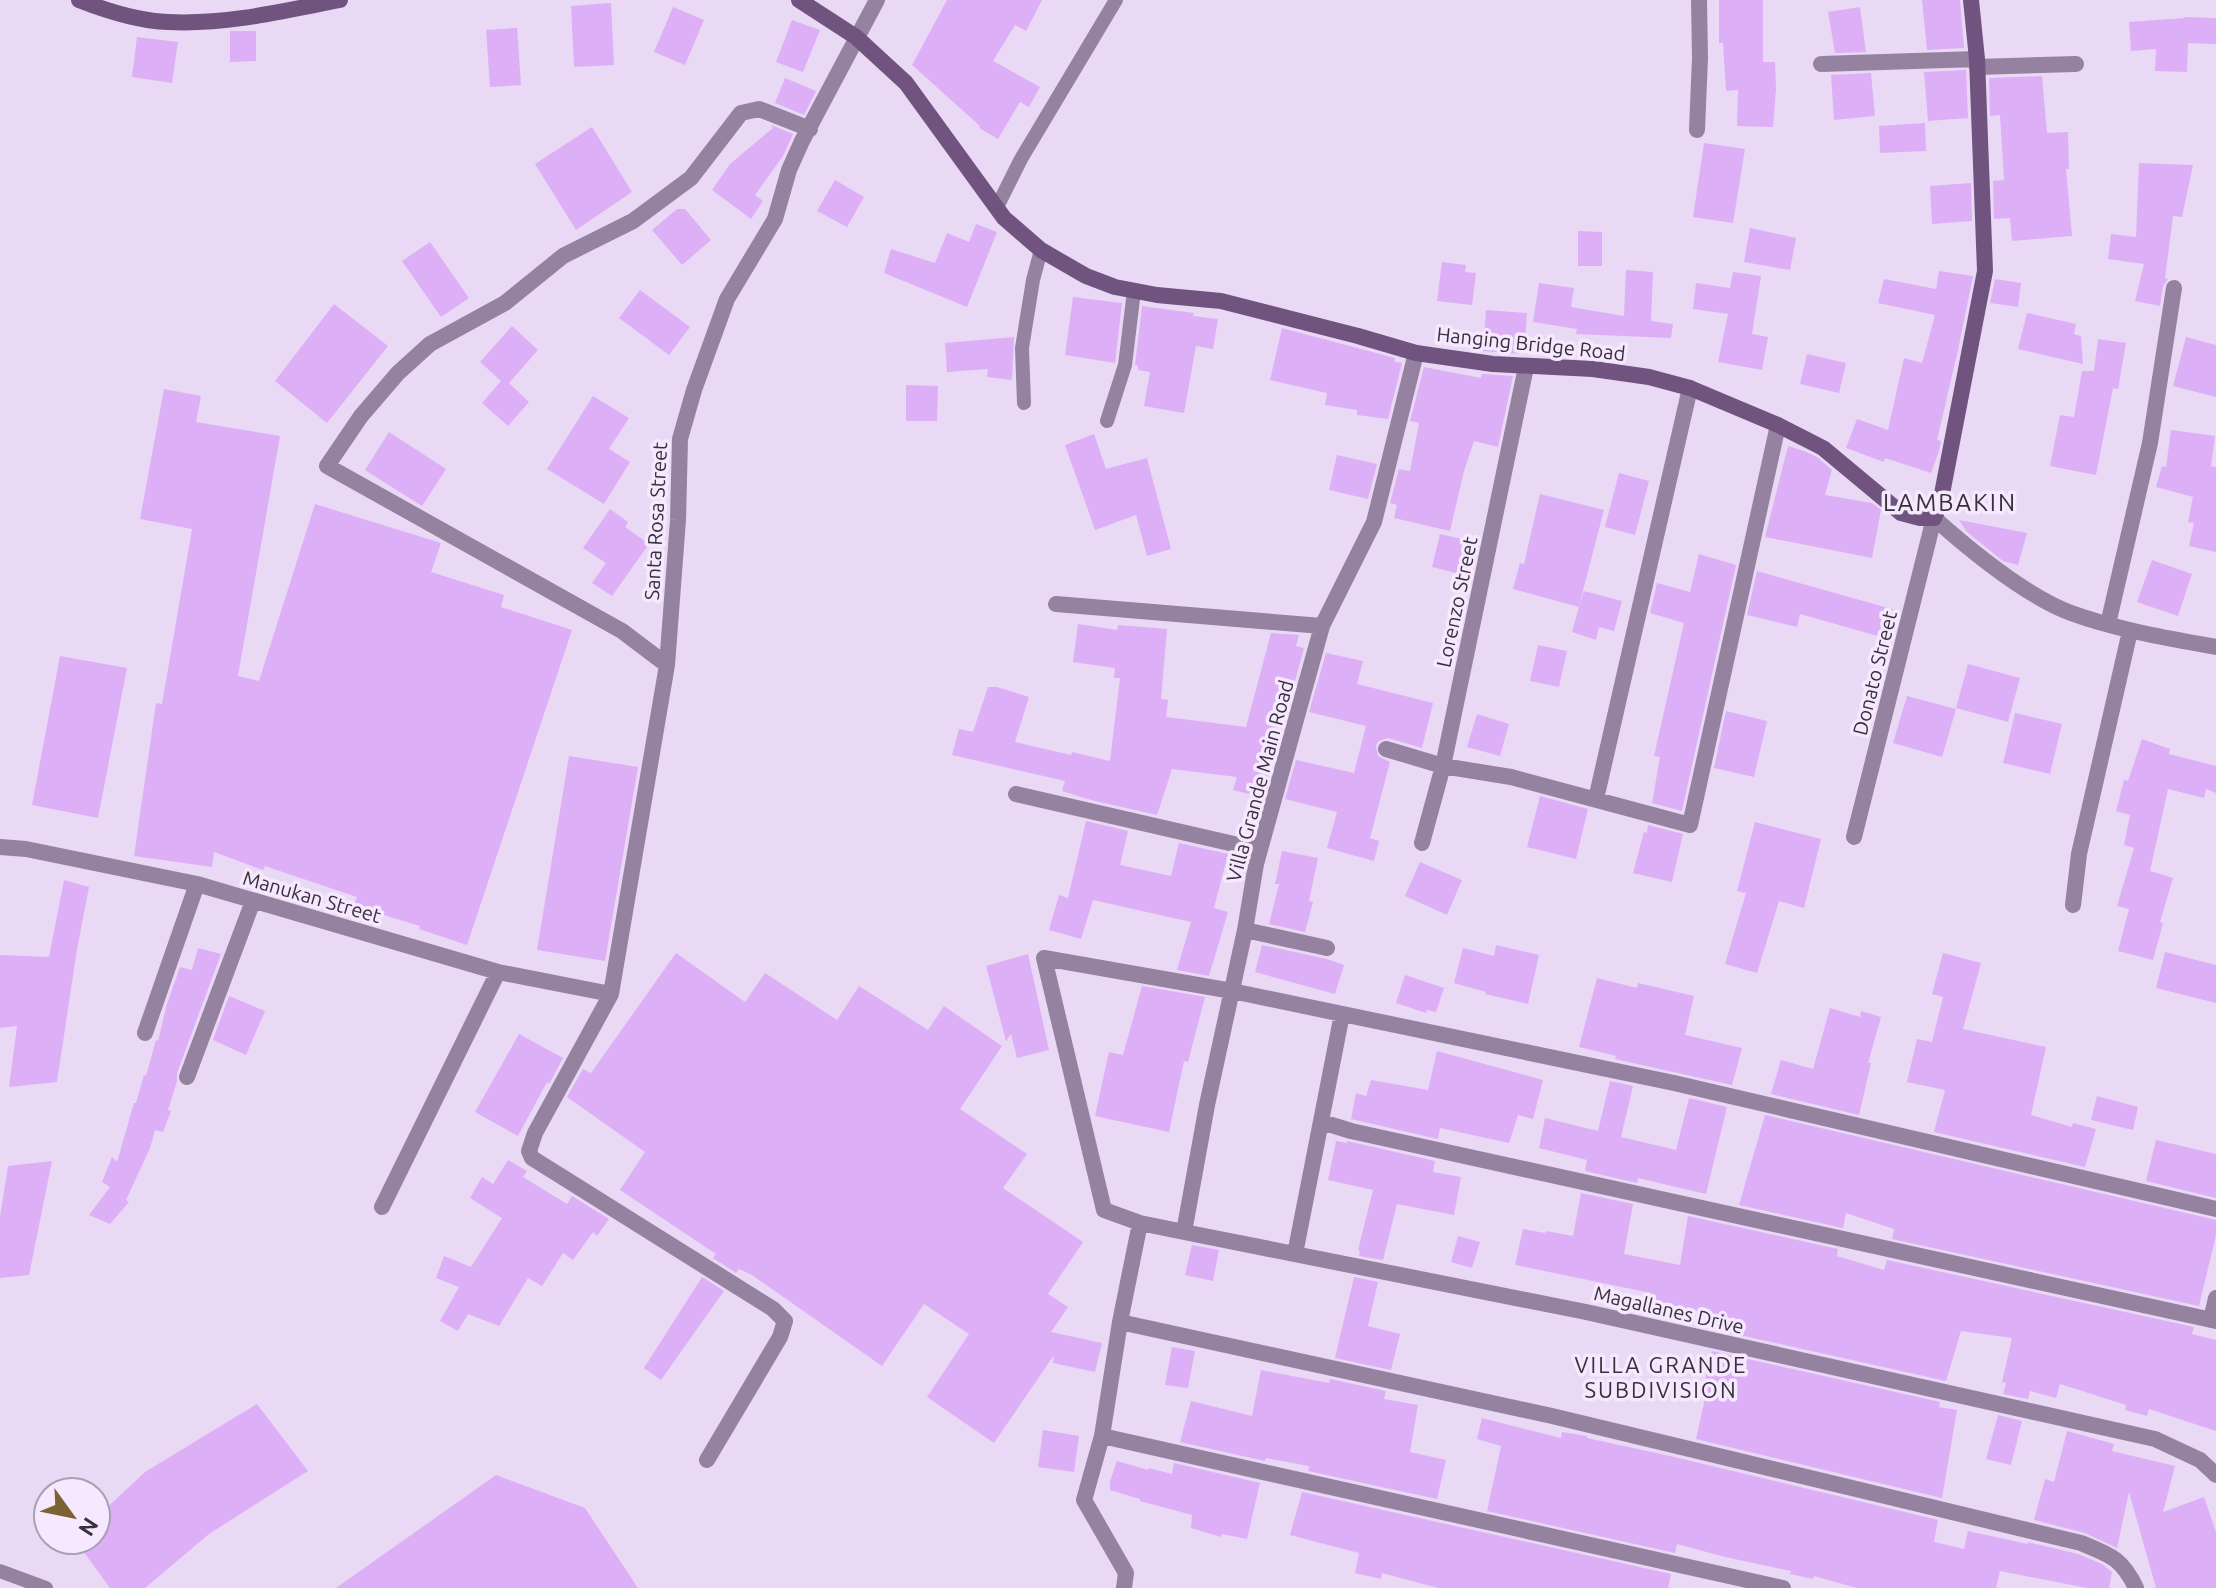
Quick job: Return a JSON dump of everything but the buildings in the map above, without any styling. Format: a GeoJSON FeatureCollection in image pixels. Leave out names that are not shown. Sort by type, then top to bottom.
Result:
{"type":"FeatureCollection","features":[{"type":"Feature","properties":{"kind":"street"},"geometry":{"type":"LineString","coordinates":[[79,0],[114,13],[166,22],[256,17],[340,0]]}},
{"type":"Feature","properties":{"kind":"street","name":"Hanging Bridge Road"},"geometry":{"type":"LineString","coordinates":[[799,0],[856,37],[906,83],[1004,218],[1041,250],[1086,276],[1134,291],[1221,301],[1416,353],[1526,367],[1593,369],[1649,377],[1690,388],[1778,425],[1823,448],[1901,513],[1934,518],[1971,551],[2041,598],[2069,612],[2130,631],[2216,647]]}},
{"type":"Feature","properties":{"kind":"street","name":"Santa Rosa Street"},"geometry":{"type":"LineString","coordinates":[[707,1460],[780,1337],[785,1321],[773,1309],[532,1158],[529,1151],[535,1133],[611,994],[667,665],[678,520],[680,439],[694,390],[727,299],[775,219],[789,170],[802,141],[877,0]]}},
{"type":"Feature","properties":{"kind":"street"},"geometry":{"type":"LineString","coordinates":[[1697,130],[1699,0]]}},
{"type":"Feature","properties":{"kind":"street"},"geometry":{"type":"LineString","coordinates":[[1934,518],[1946,482],[1985,271],[1977,63],[1971,0]]}},
{"type":"Feature","properties":{"kind":"street"},"geometry":{"type":"LineString","coordinates":[[1821,64],[2076,64]]}},
{"type":"Feature","properties":{"kind":"street"},"geometry":{"type":"LineString","coordinates":[[667,665],[622,631],[327,466],[370,405],[398,373],[430,344],[505,303],[563,256],[633,221],[656,204],[691,178],[741,113],[759,109],[810,129]]}},
{"type":"Feature","properties":{"kind":"street"},"geometry":{"type":"LineString","coordinates":[[2108,624],[2150,443],[2174,288]]}},
{"type":"Feature","properties":{"kind":"street","name":"Villa Grande Main Road"},"geometry":{"type":"LineString","coordinates":[[1184,1232],[1260,850],[1322,626],[1374,522],[1416,353]]}},
{"type":"Feature","properties":{"kind":"street","name":"Lorenzo Street"},"geometry":{"type":"LineString","coordinates":[[1422,843],[1443,766],[1526,367]]}},
{"type":"Feature","properties":{"kind":"street"},"geometry":{"type":"LineString","coordinates":[[1596,799],[1690,388]]}},
{"type":"Feature","properties":{"kind":"street"},"geometry":{"type":"LineString","coordinates":[[1386,749],[1443,766],[1511,777],[1690,825],[1778,425]]}},
{"type":"Feature","properties":{"kind":"street","name":"Donato Street"},"geometry":{"type":"LineString","coordinates":[[1854,837],[1934,518]]}},
{"type":"Feature","properties":{"kind":"street"},"geometry":{"type":"LineString","coordinates":[[1056,604],[1322,626]]}},
{"type":"Feature","properties":{"kind":"street"},"geometry":{"type":"LineString","coordinates":[[2073,905],[2079,854],[2130,631]]}},
{"type":"Feature","properties":{"kind":"street"},"geometry":{"type":"LineString","coordinates":[[1016,794],[1260,850]]}},
{"type":"Feature","properties":{"kind":"street","name":"Manukan Street"},"geometry":{"type":"LineString","coordinates":[[0,847],[26,849],[197,884],[498,972],[611,994]]}},
{"type":"Feature","properties":{"kind":"street"},"geometry":{"type":"LineString","coordinates":[[145,1033],[197,884]]}},
{"type":"Feature","properties":{"kind":"street"},"geometry":{"type":"LineString","coordinates":[[187,1077],[253,901]]}},
{"type":"Feature","properties":{"kind":"street"},"geometry":{"type":"LineString","coordinates":[[1245,930],[1327,948]]}},
{"type":"Feature","properties":{"kind":"street","name":"Magallanes Drive"},"geometry":{"type":"LineString","coordinates":[[1232,991],[1044,958],[1104,1210],[1140,1223],[1586,1312],[2155,1439],[2200,1460],[2216,1475]]}},
{"type":"Feature","properties":{"kind":"street"},"geometry":{"type":"LineString","coordinates":[[382,1207],[498,972]]}},
{"type":"Feature","properties":{"kind":"street"},"geometry":{"type":"LineString","coordinates":[[1232,991],[1674,1083],[2216,1209]]}},
{"type":"Feature","properties":{"kind":"street"},"geometry":{"type":"LineString","coordinates":[[1295,1254],[1342,1014]]}},
{"type":"Feature","properties":{"kind":"street"},"geometry":{"type":"LineString","coordinates":[[1322,1122],[1351,1131],[2214,1321],[2216,1298]]}},
{"type":"Feature","properties":{"kind":"street"},"geometry":{"type":"LineString","coordinates":[[1124,1588],[1126,1573],[1084,1500],[1102,1436],[1140,1223]]}},
{"type":"Feature","properties":{"kind":"street"},"geometry":{"type":"LineString","coordinates":[[1120,1322],[1552,1416],[2081,1543],[2118,1559],[2136,1588]]}},
{"type":"Feature","properties":{"kind":"street"},"geometry":{"type":"LineString","coordinates":[[1102,1436],[1783,1588]]}},
{"type":"Feature","properties":{"kind":"lane"},"geometry":{"type":"LineString","coordinates":[[997,207],[1021,159],[1116,0]]}},
{"type":"Feature","properties":{"kind":"lane"},"geometry":{"type":"LineString","coordinates":[[1024,403],[1022,348],[1041,250]]}},
{"type":"Feature","properties":{"kind":"lane"},"geometry":{"type":"LineString","coordinates":[[1107,421],[1125,365],[1134,291]]}},
{"type":"Feature","properties":{"kind":"lane"},"geometry":{"type":"LineString","coordinates":[[0,1571],[46,1588]]}},
{"type":"Feature","properties":{"kind":"district","name":"LAMBAKIN"},"geometry":{"type":"Point","coordinates":[1950,503]}},
{"type":"Feature","properties":{"kind":"district","name":"VILLA GRANDE SUBDIVISION"},"geometry":{"type":"Point","coordinates":[1661,1378]}}]}
